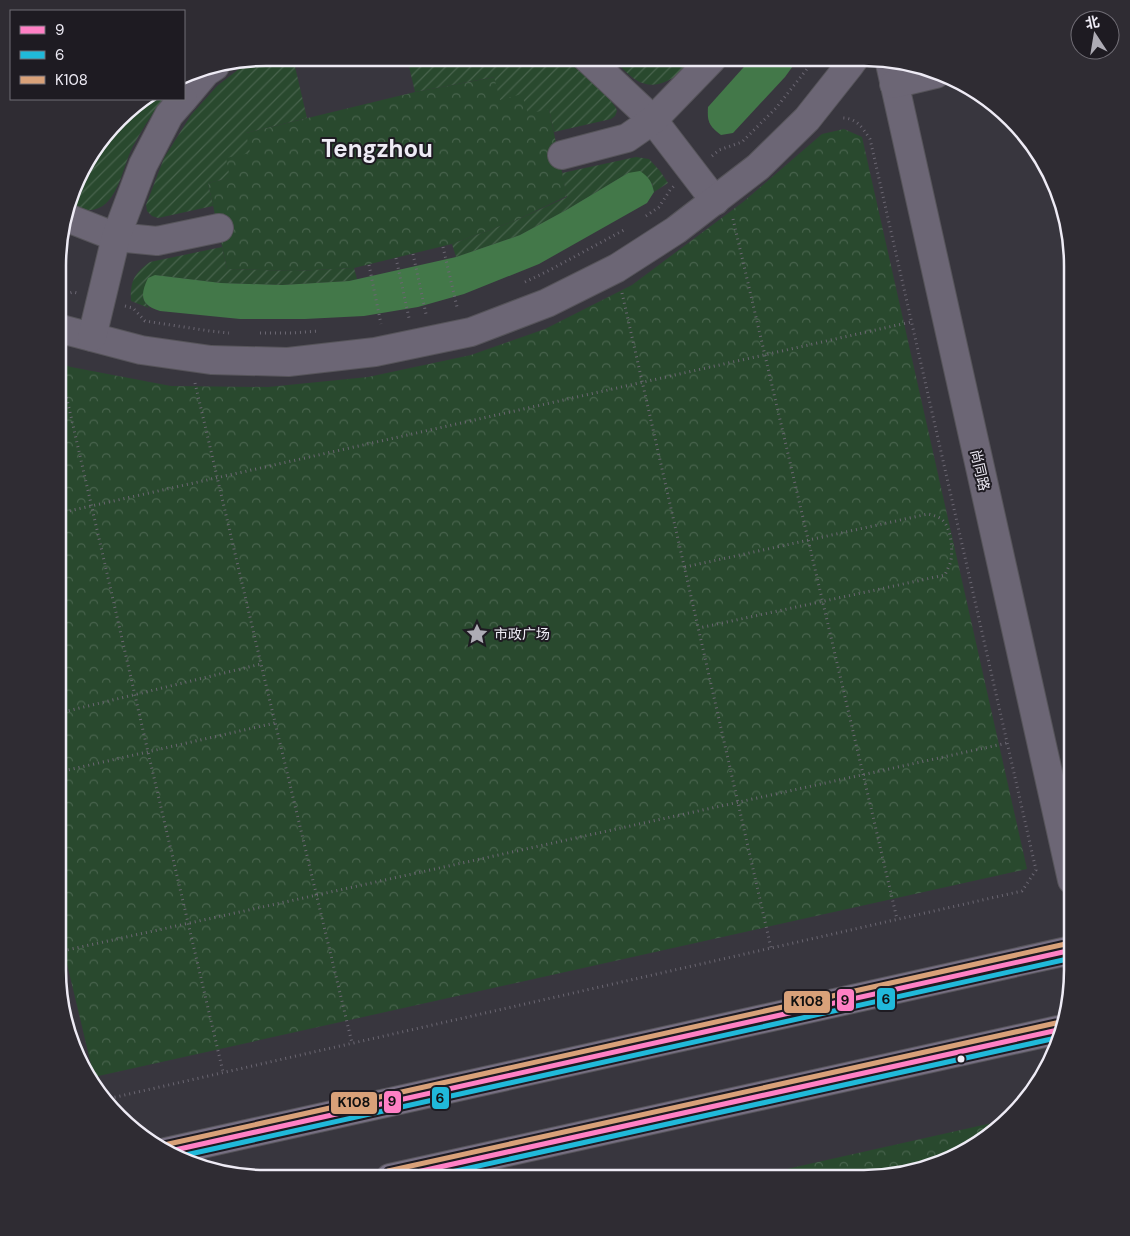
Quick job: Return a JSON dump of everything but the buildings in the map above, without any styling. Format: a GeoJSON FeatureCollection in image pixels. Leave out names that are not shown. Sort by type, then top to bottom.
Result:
{"type":"FeatureCollection","features":[{"type":"Feature","properties":{"kind":"main road"},"geometry":{"type":"LineString","coordinates":[[178,1149],[1064,952]]}},
{"type":"Feature","properties":{"kind":"main road"},"geometry":{"type":"LineString","coordinates":[[426,1170],[1054,1031]]}},
{"type":"Feature","properties":{"kind":"street"},"geometry":{"type":"LineString","coordinates":[[596,66],[653,120],[724,209]]}},
{"type":"Feature","properties":{"kind":"street"},"geometry":{"type":"LineString","coordinates":[[562,155],[627,138],[653,120],[705,66]]}},
{"type":"Feature","properties":{"kind":"street"},"geometry":{"type":"LineString","coordinates":[[66,331],[141,350],[211,360],[288,362],[375,352],[471,332],[547,303],[617,268],[676,230],[724,209],[758,167],[807,119],[849,66]]}},
{"type":"Feature","properties":{"kind":"street"},"geometry":{"type":"LineString","coordinates":[[891,71],[914,73]]}},
{"type":"Feature","properties":{"kind":"street","name":"尚同路"},"geometry":{"type":"LineString","coordinates":[[891,71],[1064,844]]}},
{"type":"Feature","properties":{"kind":"street"},"geometry":{"type":"LineString","coordinates":[[185,96],[201,77]]}},
{"type":"Feature","properties":{"kind":"street"},"geometry":{"type":"LineString","coordinates":[[92,338],[116,236],[143,165],[169,115],[181,100]]}},
{"type":"Feature","properties":{"kind":"street"},"geometry":{"type":"LineString","coordinates":[[72,220],[116,236],[157,241],[219,228]]}},
{"type":"Feature","properties":{"kind":"path"},"geometry":{"type":"LineString","coordinates":[[646,217],[659,207],[670,190],[719,150],[742,142],[776,108],[809,66]]}},
{"type":"Feature","properties":{"kind":"path"},"geometry":{"type":"LineString","coordinates":[[112,1098],[1022,891],[1036,870],[870,139],[855,120],[837,119]]}},
{"type":"Feature","properties":{"kind":"path"},"geometry":{"type":"LineString","coordinates":[[724,209],[765,356],[824,601],[897,920]]}},
{"type":"Feature","properties":{"kind":"path"},"geometry":{"type":"LineString","coordinates":[[524,282],[632,226]]}},
{"type":"Feature","properties":{"kind":"path"},"geometry":{"type":"LineString","coordinates":[[443,247],[457,308]]}},
{"type":"Feature","properties":{"kind":"path"},"geometry":{"type":"LineString","coordinates":[[413,254],[426,314]]}},
{"type":"Feature","properties":{"kind":"path"},"geometry":{"type":"LineString","coordinates":[[396,258],[409,318],[434,312]]}},
{"type":"Feature","properties":{"kind":"path"},"geometry":{"type":"LineString","coordinates":[[369,264],[380,324]]}},
{"type":"Feature","properties":{"kind":"path"},"geometry":{"type":"LineString","coordinates":[[620,285],[771,948]]}},
{"type":"Feature","properties":{"kind":"path"},"geometry":{"type":"LineString","coordinates":[[66,294],[73,292],[133,308],[148,322],[210,332],[237,333]]}},
{"type":"Feature","properties":{"kind":"path"},"geometry":{"type":"LineString","coordinates":[[449,309],[464,306]]}},
{"type":"Feature","properties":{"kind":"path"},"geometry":{"type":"LineString","coordinates":[[372,325],[390,322]]}},
{"type":"Feature","properties":{"kind":"path"},"geometry":{"type":"LineString","coordinates":[[66,512],[911,322]]}},
{"type":"Feature","properties":{"kind":"path"},"geometry":{"type":"LineString","coordinates":[[255,334],[320,330]]}},
{"type":"Feature","properties":{"kind":"path"},"geometry":{"type":"LineString","coordinates":[[203,382],[194,382],[352,1043]]}},
{"type":"Feature","properties":{"kind":"path"},"geometry":{"type":"LineString","coordinates":[[66,395],[223,1072]]}},
{"type":"Feature","properties":{"kind":"path"},"geometry":{"type":"LineString","coordinates":[[685,567],[928,514],[942,519],[948,528],[952,545],[951,560],[945,575],[699,628]]}},
{"type":"Feature","properties":{"kind":"path"},"geometry":{"type":"LineString","coordinates":[[950,539],[958,531]]}},
{"type":"Feature","properties":{"kind":"path"},"geometry":{"type":"LineString","coordinates":[[66,711],[261,664]]}},
{"type":"Feature","properties":{"kind":"path"},"geometry":{"type":"LineString","coordinates":[[66,770],[275,723]]}},
{"type":"Feature","properties":{"kind":"path"},"geometry":{"type":"LineString","coordinates":[[66,950],[1007,743]]}},
{"type":"Feature","properties":{"kind":"green space"},"geometry":{"type":"Polygon","coordinates":[[[295,66],[307,118],[246,133],[250,153],[226,158],[230,178],[208,183],[213,206],[158,218],[152,216],[147,211],[146,205],[164,158],[191,115],[217,86],[240,68],[295,66]]]}},
{"type":"Feature","properties":{"kind":"green space"},"geometry":{"type":"Polygon","coordinates":[[[409,66],[573,66],[583,73],[608,97],[617,111],[611,119],[554,132],[549,109],[528,114],[522,94],[500,100],[494,77],[415,92],[409,66]]]}},
{"type":"Feature","properties":{"kind":"green space"},"geometry":{"type":"Polygon","coordinates":[[[620,66],[688,66],[669,80],[653,85],[636,80],[620,66]]]}},
{"type":"Feature","properties":{"kind":"green space"},"geometry":{"type":"Polygon","coordinates":[[[495,77],[549,109],[567,196],[517,220],[452,244],[354,268],[294,271],[227,269],[208,183],[229,178],[225,158],[246,133],[415,92],[495,77]]]}},
{"type":"Feature","properties":{"kind":"green space"},"geometry":{"type":"Polygon","coordinates":[[[155,100],[162,100],[132,148],[120,180],[109,200],[102,206],[92,210],[75,207],[81,189],[107,144],[144,107],[155,100]]]}},
{"type":"Feature","properties":{"kind":"green space"},"geometry":{"type":"Polygon","coordinates":[[[844,129],[862,137],[1027,869],[97,1076],[92,1067],[66,960],[66,366],[171,386],[268,387],[368,377],[471,355],[545,329],[632,285],[743,202],[822,134],[844,129]]]}},
{"type":"Feature","properties":{"kind":"green space"},"geometry":{"type":"Polygon","coordinates":[[[636,157],[649,159],[668,183],[654,192],[652,183],[628,173],[520,235],[456,257],[452,244],[517,220],[567,197],[562,173],[636,157]]]}},
{"type":"Feature","properties":{"kind":"green space"},"geometry":{"type":"Polygon","coordinates":[[[222,247],[227,269],[294,271],[354,268],[357,279],[282,285],[221,283],[155,275],[143,299],[149,308],[131,301],[131,288],[134,278],[150,262],[222,247]]]}},
{"type":"Feature","properties":{"kind":"green space"},"geometry":{"type":"Polygon","coordinates":[[[993,1123],[964,1143],[941,1155],[903,1166],[864,1170],[782,1170],[993,1123]]]}},
{"type":"Feature","properties":{"kind":"shaded area"},"geometry":{"type":"Polygon","coordinates":[[[745,66],[793,66],[733,133],[721,135],[714,129],[708,116],[708,107],[745,66]]]}},
{"type":"Feature","properties":{"kind":"shaded area"},"geometry":{"type":"Polygon","coordinates":[[[640,171],[650,180],[654,192],[647,203],[539,264],[464,294],[418,307],[364,316],[305,319],[240,319],[160,311],[149,306],[144,299],[143,294],[148,278],[155,275],[221,283],[282,285],[349,281],[456,257],[520,235],[628,173],[640,171]]]}},
{"type":"Feature","properties":{"kind":"transit line","name":"K108"},"geometry":{"type":"LineString","coordinates":[[168,1144],[1064,944]]}},
{"type":"Feature","properties":{"kind":"transit line","name":"9"},"geometry":{"type":"LineString","coordinates":[[178,1149],[1064,952]]}},
{"type":"Feature","properties":{"kind":"transit line","name":"6"},"geometry":{"type":"LineString","coordinates":[[188,1154],[1064,960]]}},
{"type":"Feature","properties":{"kind":"transit line","name":"K108"},"geometry":{"type":"LineString","coordinates":[[393,1170],[1056,1023]]}},
{"type":"Feature","properties":{"kind":"transit line","name":"9"},"geometry":{"type":"LineString","coordinates":[[426,1170],[1054,1031]]}},
{"type":"Feature","properties":{"kind":"transit line","name":"6"},"geometry":{"type":"LineString","coordinates":[[460,1170],[1051,1039]]}},
{"type":"Feature","properties":{"kind":"place","name":"市政广场"},"geometry":{"type":"Point","coordinates":[477,634]}},
{"type":"Feature","properties":{"kind":"district","name":"Tengzhou"},"geometry":{"type":"Point","coordinates":[377,149]}}]}
